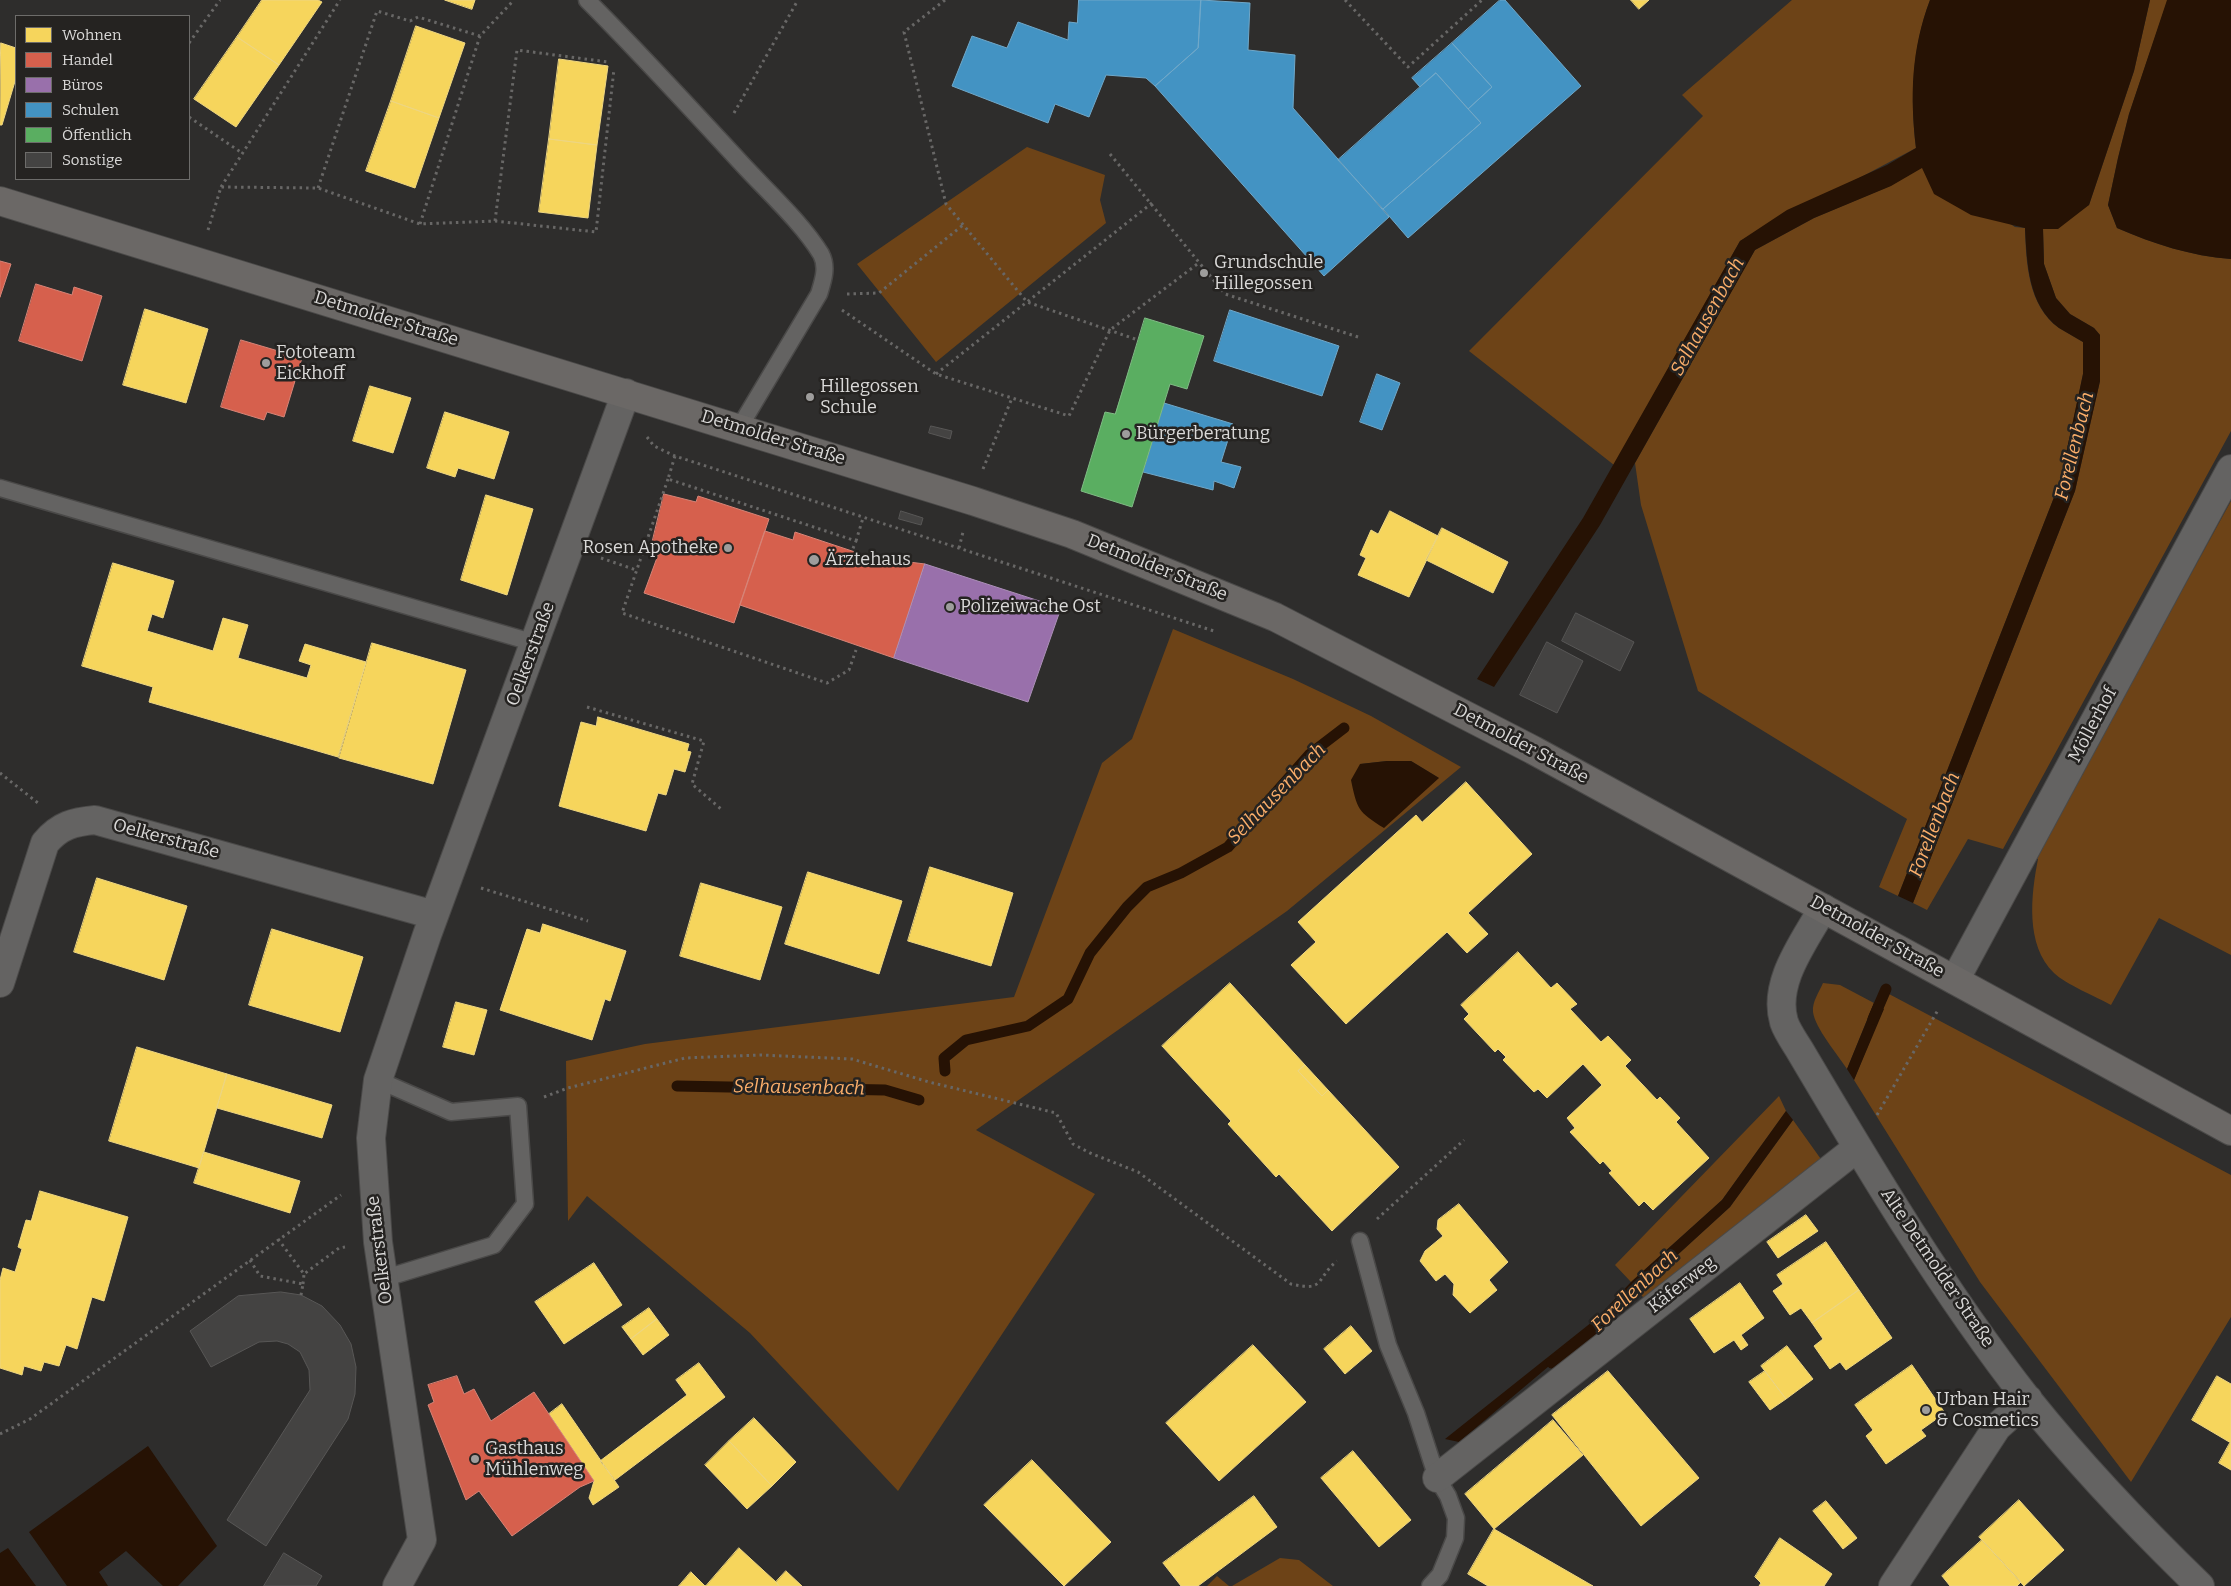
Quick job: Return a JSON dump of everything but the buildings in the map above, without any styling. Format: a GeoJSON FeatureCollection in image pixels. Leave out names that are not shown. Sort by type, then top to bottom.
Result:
{"type":"FeatureCollection","features":[{"type":"Feature","properties":{"kind":"street","name":"Detmolder Straße"},"geometry":{"type":"LineString","coordinates":[[0,201],[739,428],[1072,534],[1276,617],[1471,718],[2231,1131]]}},
{"type":"Feature","properties":{"kind":"street","name":"Oelkerstraße"},"geometry":{"type":"LineString","coordinates":[[397,1586],[422,1540],[378,1242],[371,1138],[378,1080],[434,915],[626,393]]}},
{"type":"Feature","properties":{"kind":"street","name":"Möllerhof"},"geometry":{"type":"LineString","coordinates":[[1954,980],[2231,469]]}},
{"type":"Feature","properties":{"kind":"street","name":"Oelkerstraße"},"geometry":{"type":"LineString","coordinates":[[54,832],[71,823],[95,820],[434,915]]}},
{"type":"Feature","properties":{"kind":"street"},"geometry":{"type":"LineString","coordinates":[[0,983],[36,867],[45,842],[54,832]]}},
{"type":"Feature","properties":{"kind":"street","name":"Alte Detmolder Straße"},"geometry":{"type":"LineString","coordinates":[[1823,908],[1789,971],[1781,992],[1784,1022],[1857,1148],[1958,1302],[2028,1399],[2106,1492],[2200,1586]]}},
{"type":"Feature","properties":{"kind":"street","name":"Käferweg"},"geometry":{"type":"LineString","coordinates":[[1437,1478],[1857,1148]]}},
{"type":"Feature","properties":{"kind":"street"},"geometry":{"type":"LineString","coordinates":[[1893,1586],[1997,1427],[2028,1399]]}},
{"type":"Feature","properties":{"kind":"lane"},"geometry":{"type":"LineString","coordinates":[[587,0],[719,140],[807,236],[822,256],[826,274],[819,294],[739,428]]}},
{"type":"Feature","properties":{"kind":"lane"},"geometry":{"type":"LineString","coordinates":[[0,488],[535,643]]}},
{"type":"Feature","properties":{"kind":"lane"},"geometry":{"type":"LineString","coordinates":[[378,1080],[451,1112],[518,1106],[526,1204],[494,1245],[382,1279]]}},
{"type":"Feature","properties":{"kind":"lane"},"geometry":{"type":"LineString","coordinates":[[1360,1241],[1388,1346],[1416,1413],[1437,1478],[1448,1496],[1456,1518],[1455,1538],[1440,1575],[1430,1586]]}},
{"type":"Feature","properties":{"kind":"path"},"geometry":{"type":"LineString","coordinates":[[190,42],[220,0]]}},
{"type":"Feature","properties":{"kind":"path"},"geometry":{"type":"LineString","coordinates":[[198,262],[221,187],[340,0]]}},
{"type":"Feature","properties":{"kind":"path"},"geometry":{"type":"LineString","coordinates":[[420,224],[480,36],[514,0]]}},
{"type":"Feature","properties":{"kind":"path"},"geometry":{"type":"LineString","coordinates":[[719,140],[798,0]]}},
{"type":"Feature","properties":{"kind":"path"},"geometry":{"type":"LineString","coordinates":[[945,0],[904,32],[946,204],[1027,302],[1138,340]]}},
{"type":"Feature","properties":{"kind":"path"},"geometry":{"type":"LineString","coordinates":[[1345,0],[1408,68],[1482,0]]}},
{"type":"Feature","properties":{"kind":"path"},"geometry":{"type":"LineString","coordinates":[[318,188],[377,11],[410,21],[418,16],[480,36]]}},
{"type":"Feature","properties":{"kind":"path"},"geometry":{"type":"LineString","coordinates":[[221,187],[318,188],[420,224],[495,221],[596,232],[615,62],[517,50],[495,221]]}},
{"type":"Feature","properties":{"kind":"path"},"geometry":{"type":"LineString","coordinates":[[190,118],[242,153]]}},
{"type":"Feature","properties":{"kind":"path"},"geometry":{"type":"LineString","coordinates":[[1110,154],[1225,294],[1361,338]]}},
{"type":"Feature","properties":{"kind":"path"},"geometry":{"type":"LineString","coordinates":[[936,374],[1152,203]]}},
{"type":"Feature","properties":{"kind":"path"},"geometry":{"type":"LineString","coordinates":[[819,294],[879,293],[962,224]]}},
{"type":"Feature","properties":{"kind":"path"},"geometry":{"type":"LineString","coordinates":[[819,294],[936,374],[1069,416],[1110,330],[1200,262]]}},
{"type":"Feature","properties":{"kind":"path"},"geometry":{"type":"LineString","coordinates":[[618,419],[643,432],[654,446],[675,456],[1222,634]]}},
{"type":"Feature","properties":{"kind":"path"},"geometry":{"type":"LineString","coordinates":[[675,456],[622,613],[827,683],[849,670],[856,650]]}},
{"type":"Feature","properties":{"kind":"path"},"geometry":{"type":"LineString","coordinates":[[668,479],[856,541]]}},
{"type":"Feature","properties":{"kind":"path"},"geometry":{"type":"LineString","coordinates":[[852,551],[863,518]]}},
{"type":"Feature","properties":{"kind":"path"},"geometry":{"type":"LineString","coordinates":[[587,706],[704,741],[692,784],[721,809]]}},
{"type":"Feature","properties":{"kind":"path"},"geometry":{"type":"LineString","coordinates":[[0,773],[40,804],[54,832]]}},
{"type":"Feature","properties":{"kind":"path"},"geometry":{"type":"LineString","coordinates":[[448,878],[588,921]]}},
{"type":"Feature","properties":{"kind":"path"},"geometry":{"type":"LineString","coordinates":[[1857,1148],[1954,980]]}},
{"type":"Feature","properties":{"kind":"path"},"geometry":{"type":"LineString","coordinates":[[518,1106],[568,1088],[685,1058],[760,1055],[852,1059],[929,1082],[1056,1113],[1074,1144],[1090,1153],[1138,1172],[1291,1284],[1308,1288],[1318,1285],[1330,1267],[1360,1241],[1382,1213],[1464,1140]]}},
{"type":"Feature","properties":{"kind":"path"},"geometry":{"type":"LineString","coordinates":[[0,1434],[30,1419],[338,1196],[373,1188]]}},
{"type":"Feature","properties":{"kind":"path"},"geometry":{"type":"LineString","coordinates":[[278,1239],[304,1274],[301,1295]]}},
{"type":"Feature","properties":{"kind":"path"},"geometry":{"type":"LineString","coordinates":[[304,1274],[339,1248],[378,1242]]}},
{"type":"Feature","properties":{"kind":"path"},"geometry":{"type":"LineString","coordinates":[[250,1260],[260,1276],[303,1284]]}},
{"type":"Feature","properties":{"kind":"shaded area"},"geometry":{"type":"Polygon","coordinates":[[[1792,0],[1930,0],[1919,36],[1914,73],[1913,111],[1916,148],[1740,241],[1614,465],[1469,351],[1703,116],[1682,95],[1792,0]]]}},
{"type":"Feature","properties":{"kind":"shaded area"},"geometry":{"type":"Polygon","coordinates":[[[2150,0],[2167,0],[2167,2],[2129,114],[2108,205],[2117,228],[2173,248],[2231,259],[2231,431],[2003,849],[1968,839],[1927,910],[1913,903],[2075,491],[2100,381],[2100,335],[2094,328],[2070,314],[2056,298],[2044,264],[2043,229],[2089,205],[2134,71],[2150,0]]]}},
{"type":"Feature","properties":{"kind":"shaded area"},"geometry":{"type":"Polygon","coordinates":[[[1027,147],[1105,175],[1100,200],[1106,223],[936,362],[857,264],[1027,147]]]}},
{"type":"Feature","properties":{"kind":"shaded area"},"geometry":{"type":"Polygon","coordinates":[[[1922,167],[2015,227],[2025,228],[2028,269],[2035,296],[2049,319],[2059,328],[2083,342],[2083,374],[2060,482],[1898,896],[1879,887],[1907,819],[1698,691],[1641,505],[1635,463],[1755,250],[1814,218],[1890,186],[1922,167]]]}},
{"type":"Feature","properties":{"kind":"shaded area"},"geometry":{"type":"Polygon","coordinates":[[[2231,501],[2231,955],[2159,918],[2111,1005],[2066,982],[2054,973],[2045,962],[2038,948],[2032,919],[2033,888],[2038,859],[2035,858],[2231,501]]]}},
{"type":"Feature","properties":{"kind":"shaded area"},"geometry":{"type":"Polygon","coordinates":[[[1173,629],[1293,679],[1371,716],[1461,767],[1287,911],[976,1130],[1095,1194],[898,1491],[750,1333],[587,1196],[568,1221],[566,1061],[645,1044],[1014,997],[1102,763],[1132,739],[1173,629]],[[1387,761],[1360,764],[1439,778],[1411,761],[1387,761]]]}},
{"type":"Feature","properties":{"kind":"shaded area"},"geometry":{"type":"Polygon","coordinates":[[[1823,983],[1840,985],[1874,1003],[1847,1069],[1822,1033],[1813,1012],[1816,997],[1823,983]]]}},
{"type":"Feature","properties":{"kind":"shaded area"},"geometry":{"type":"Polygon","coordinates":[[[1889,994],[2231,1175],[2231,1317],[2131,1482],[1980,1282],[1854,1080],[1889,994]]]}},
{"type":"Feature","properties":{"kind":"shaded area"},"geometry":{"type":"Polygon","coordinates":[[[1779,1096],[1786,1111],[1722,1200],[1631,1282],[1615,1265],[1779,1096]]]}},
{"type":"Feature","properties":{"kind":"shaded area"},"geometry":{"type":"Polygon","coordinates":[[[1793,1120],[1823,1162],[1647,1302],[1638,1291],[1730,1207],[1793,1120]]]}},
{"type":"Feature","properties":{"kind":"shaded area"},"geometry":{"type":"Polygon","coordinates":[[[1280,1558],[1299,1560],[1333,1586],[1232,1586],[1280,1558]]]}},
{"type":"Feature","properties":{"kind":"shaded area"},"geometry":{"type":"Polygon","coordinates":[[[1217,1576],[1229,1586],[1207,1586],[1217,1576]]]}},
{"type":"Feature","properties":{"kind":"water"},"geometry":{"type":"Polygon","coordinates":[[[1930,0],[2150,0],[2134,71],[2089,205],[2058,229],[2043,229],[2044,264],[2056,298],[2070,314],[2094,328],[2100,335],[2100,381],[2075,491],[1913,903],[1898,896],[2060,482],[2083,374],[2083,342],[2059,328],[2049,319],[2035,295],[2028,269],[2025,228],[1971,215],[1934,194],[1922,168],[1891,186],[1814,218],[1755,250],[1600,525],[1494,687],[1477,679],[1583,518],[1740,241],[1787,210],[1887,165],[1916,148],[1913,110],[1914,73],[1919,37],[1930,0]]]}},
{"type":"Feature","properties":{"kind":"water"},"geometry":{"type":"Polygon","coordinates":[[[2167,0],[2231,0],[2231,259],[2173,248],[2117,228],[2108,205],[2129,114],[2167,0]]]}},
{"type":"Feature","properties":{"kind":"water"},"geometry":{"type":"Polygon","coordinates":[[[1411,761],[1439,778],[1384,828],[1360,809],[1351,780],[1360,764],[1411,761]]]}},
{"type":"Feature","properties":{"kind":"water"},"geometry":{"type":"Polygon","coordinates":[[[1874,1003],[1884,1009],[1854,1080],[1847,1069],[1874,1003]]]}},
{"type":"Feature","properties":{"kind":"water"},"geometry":{"type":"Polygon","coordinates":[[[1786,1111],[1793,1120],[1730,1207],[1638,1291],[1459,1442],[1445,1439],[1597,1318],[1631,1282],[1722,1200],[1786,1111]]]}},
{"type":"Feature","properties":{"kind":"water"},"geometry":{"type":"Polygon","coordinates":[[[148,1446],[217,1546],[178,1586],[163,1586],[126,1551],[99,1572],[108,1586],[67,1586],[29,1532],[148,1446]]]}},
{"type":"Feature","properties":{"kind":"water"},"geometry":{"type":"Polygon","coordinates":[[[8,1548],[36,1586],[0,1586],[0,1553],[8,1548]]]}},
{"type":"Feature","properties":{"kind":"waterway","name":"Selhausenbach"},"geometry":{"type":"LineString","coordinates":[[945,1071],[944,1058],[966,1040],[1028,1026],[1068,999],[1090,953],[1127,907],[1147,887],[1181,873],[1228,847],[1310,754],[1344,728]]}},
{"type":"Feature","properties":{"kind":"waterway","name":"Forellenbach"},"geometry":{"type":"LineString","coordinates":[[1873,1019],[1886,989]]}},
{"type":"Feature","properties":{"kind":"waterway","name":"Selhausenbach"},"geometry":{"type":"LineString","coordinates":[[677,1086],[885,1090],[919,1100]]}},
{"type":"Feature","properties":{"kind":"waterway","name":"Forellenbach"},"geometry":{"type":"LineString","coordinates":[[1552,1363],[1595,1329],[1613,1310]]}},
{"type":"Feature","properties":{"kind":"place","name":"Grundschule Hillegossen"},"geometry":{"type":"Point","coordinates":[1204,273]}},
{"type":"Feature","properties":{"kind":"place","name":"Fototeam Eickhoff"},"geometry":{"type":"Point","coordinates":[266,363]}},
{"type":"Feature","properties":{"kind":"place","name":"Hillegossen Schule"},"geometry":{"type":"Point","coordinates":[810,397]}},
{"type":"Feature","properties":{"kind":"place","name":"Bürgerberatung"},"geometry":{"type":"Point","coordinates":[1126,434]}},
{"type":"Feature","properties":{"kind":"place","name":"Rosen Apotheke"},"geometry":{"type":"Point","coordinates":[728,548]}},
{"type":"Feature","properties":{"kind":"place","name":"Ärztehaus"},"geometry":{"type":"Point","coordinates":[814,560]}},
{"type":"Feature","properties":{"kind":"place","name":"Polizeiwache Ost"},"geometry":{"type":"Point","coordinates":[950,607]}},
{"type":"Feature","properties":{"kind":"place","name":"Urban Hair & Cosmetics"},"geometry":{"type":"Point","coordinates":[1926,1410]}},
{"type":"Feature","properties":{"kind":"place","name":"Gasthaus Mühlenweg"},"geometry":{"type":"Point","coordinates":[475,1459]}}]}
